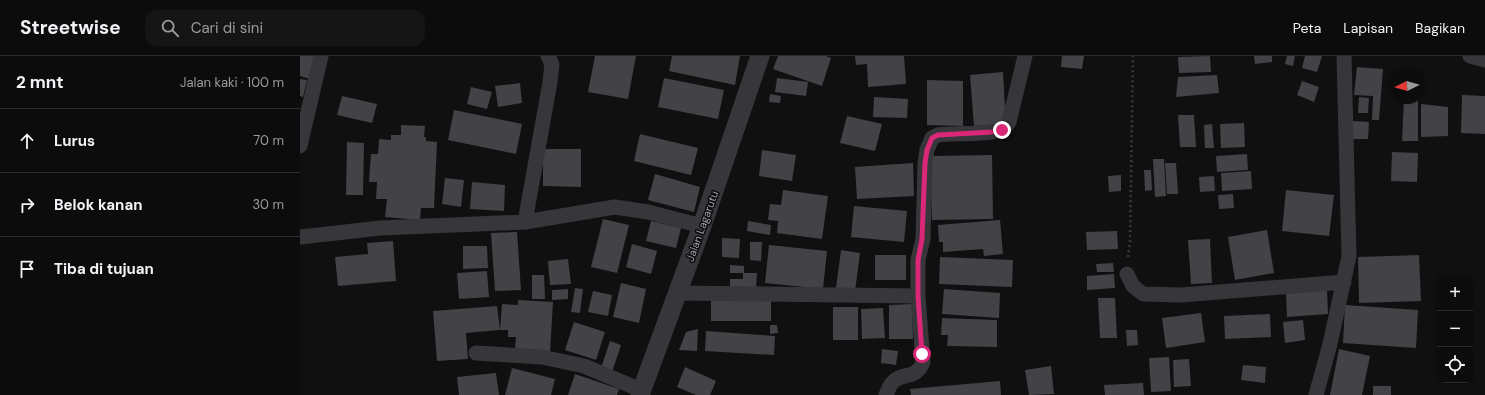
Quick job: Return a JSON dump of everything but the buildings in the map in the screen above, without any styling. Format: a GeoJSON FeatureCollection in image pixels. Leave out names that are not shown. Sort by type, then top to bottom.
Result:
{"type":"FeatureCollection","features":[{"type":"Feature","properties":{"kind":"street"},"geometry":{"type":"LineString","coordinates":[[300,146],[321,56]]}},
{"type":"Feature","properties":{"kind":"street"},"geometry":{"type":"LineString","coordinates":[[525,222],[550,82],[552,64],[548,56]]}},
{"type":"Feature","properties":{"kind":"street","name":"Jalan Lagarutu"},"geometry":{"type":"LineString","coordinates":[[641,393],[702,226],[760,56]]}},
{"type":"Feature","properties":{"kind":"street"},"geometry":{"type":"LineString","coordinates":[[886,395],[891,384],[897,379],[916,373],[923,362],[918,296],[918,260],[923,233],[925,163],[927,150],[932,138],[938,135],[992,132],[1002,130],[1007,127],[1025,56]]}},
{"type":"Feature","properties":{"kind":"street"},"geometry":{"type":"LineString","coordinates":[[1316,395],[1330,344],[1349,256],[1344,56]]}},
{"type":"Feature","properties":{"kind":"street"},"geometry":{"type":"LineString","coordinates":[[1470,56],[1485,60]]}},
{"type":"Feature","properties":{"kind":"street"},"geometry":{"type":"LineString","coordinates":[[300,238],[380,228],[525,222],[615,207],[648,212],[702,226]]}},
{"type":"Feature","properties":{"kind":"street"},"geometry":{"type":"LineString","coordinates":[[1127,274],[1129,282],[1143,294],[1181,294],[1344,282]]}},
{"type":"Feature","properties":{"kind":"street"},"geometry":{"type":"LineString","coordinates":[[677,293],[918,296]]}},
{"type":"Feature","properties":{"kind":"street"},"geometry":{"type":"LineString","coordinates":[[476,353],[542,357],[584,366],[641,393]]}},
{"type":"Feature","properties":{"kind":"path"},"geometry":{"type":"LineString","coordinates":[[1127,274],[1130,242],[1133,56]]}},
{"type":"Feature","properties":{"kind":"route"},"geometry":{"type":"LineString","coordinates":[[922,354],[918,296],[918,260],[924,220],[925,163],[929,144],[932,138],[938,135],[992,132],[1002,130]]}}]}
